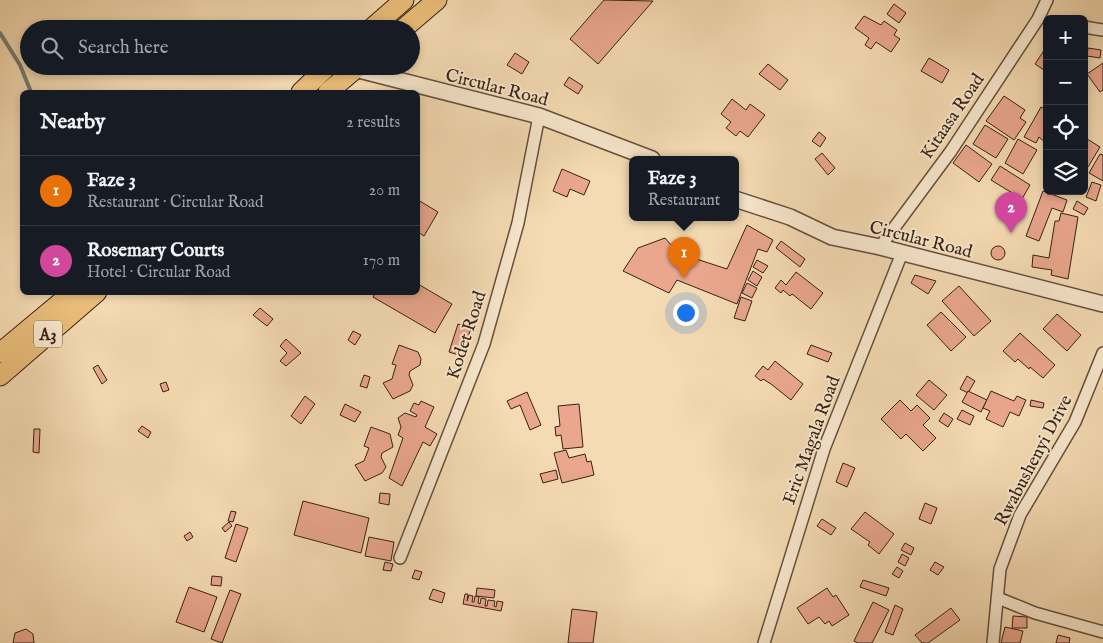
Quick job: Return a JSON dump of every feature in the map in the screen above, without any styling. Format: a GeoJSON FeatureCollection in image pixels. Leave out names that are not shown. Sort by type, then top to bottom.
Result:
{"type":"FeatureCollection","features":[{"type":"Feature","properties":{"kind":"highway"},"geometry":{"type":"LineString","coordinates":[[381,20],[404,0]]}},
{"type":"Feature","properties":{"kind":"highway"},"geometry":{"type":"LineString","coordinates":[[414,20],[438,0]]}},
{"type":"Feature","properties":{"kind":"highway"},"geometry":{"type":"LineString","coordinates":[[303,90],[319,75]]}},
{"type":"Feature","properties":{"kind":"highway"},"geometry":{"type":"LineString","coordinates":[[330,90],[349,75]]}},
{"type":"Feature","properties":{"kind":"highway","name":"A3"},"geometry":{"type":"LineString","coordinates":[[0,353],[69,295]]}},
{"type":"Feature","properties":{"kind":"highway","name":"A3"},"geometry":{"type":"LineString","coordinates":[[0,376],[93,295]]}},
{"type":"Feature","properties":{"kind":"street","name":"Kitaasa Road"},"geometry":{"type":"LineString","coordinates":[[880,247],[951,151],[1042,20],[1047,0]]}},
{"type":"Feature","properties":{"kind":"street"},"geometry":{"type":"LineString","coordinates":[[1088,27],[1103,30]]}},
{"type":"Feature","properties":{"kind":"street","name":"Circular Road"},"geometry":{"type":"LineString","coordinates":[[384,75],[540,116],[644,156]]}},
{"type":"Feature","properties":{"kind":"street","name":"Kodet Road"},"geometry":{"type":"LineString","coordinates":[[400,558],[484,344],[518,223],[540,116]]}},
{"type":"Feature","properties":{"kind":"street","name":"Circular Road"},"geometry":{"type":"LineString","coordinates":[[739,200],[790,216],[832,238],[880,247],[1103,304]]}},
{"type":"Feature","properties":{"kind":"street","name":"Eric Magala Road"},"geometry":{"type":"LineString","coordinates":[[764,643],[824,449],[902,253]]}},
{"type":"Feature","properties":{"kind":"street","name":"Rwabushenyi Drive"},"geometry":{"type":"LineString","coordinates":[[992,643],[1000,570],[1020,515],[1075,422],[1103,353]]}},
{"type":"Feature","properties":{"kind":"street"},"geometry":{"type":"LineString","coordinates":[[998,598],[1035,612],[1103,632]]}},
{"type":"Feature","properties":{"kind":"building"},"geometry":{"type":"Polygon","coordinates":[[[604,0],[653,1],[598,64],[570,39],[604,0]]]}},
{"type":"Feature","properties":{"kind":"building"},"geometry":{"type":"Polygon","coordinates":[[[894,4],[906,13],[899,23],[887,14],[894,4]]]}},
{"type":"Feature","properties":{"kind":"building"},"geometry":{"type":"Polygon","coordinates":[[[864,16],[881,25],[884,21],[897,30],[894,35],[900,39],[891,52],[876,42],[871,49],[865,45],[869,38],[855,28],[864,16]]]}},
{"type":"Feature","properties":{"kind":"building"},"geometry":{"type":"Polygon","coordinates":[[[1088,48],[1101,50],[1100,58],[1088,56],[1088,48]]]}},
{"type":"Feature","properties":{"kind":"building"},"geometry":{"type":"Polygon","coordinates":[[[1043,52],[1043,69],[1035,64],[1043,52]]]}},
{"type":"Feature","properties":{"kind":"building"},"geometry":{"type":"Polygon","coordinates":[[[515,53],[529,62],[522,74],[507,65],[515,53]]]}},
{"type":"Feature","properties":{"kind":"building"},"geometry":{"type":"Polygon","coordinates":[[[929,58],[949,70],[942,83],[921,71],[929,58]]]}},
{"type":"Feature","properties":{"kind":"building"},"geometry":{"type":"Polygon","coordinates":[[[1103,63],[1103,90],[1100,92],[1088,73],[1103,63]]]}},
{"type":"Feature","properties":{"kind":"building"},"geometry":{"type":"Polygon","coordinates":[[[768,64],[788,80],[780,90],[759,74],[768,64]]]}},
{"type":"Feature","properties":{"kind":"building"},"geometry":{"type":"Polygon","coordinates":[[[569,77],[583,86],[578,94],[564,85],[569,77]]]}},
{"type":"Feature","properties":{"kind":"building"},"geometry":{"type":"Polygon","coordinates":[[[1004,96],[1025,110],[1020,118],[1026,122],[1014,140],[986,121],[1004,96]]]}},
{"type":"Feature","properties":{"kind":"building"},"geometry":{"type":"Polygon","coordinates":[[[732,99],[746,110],[750,104],[765,115],[748,137],[740,131],[736,136],[726,128],[731,122],[721,114],[732,99]]]}},
{"type":"Feature","properties":{"kind":"building"},"geometry":{"type":"Polygon","coordinates":[[[1041,107],[1043,108],[1043,140],[1039,137],[1036,143],[1024,137],[1041,107]]]}},
{"type":"Feature","properties":{"kind":"building"},"geometry":{"type":"Polygon","coordinates":[[[985,125],[1008,139],[996,158],[973,144],[985,125]]]}},
{"type":"Feature","properties":{"kind":"building"},"geometry":{"type":"Polygon","coordinates":[[[819,132],[826,138],[820,147],[812,141],[819,132]]]}},
{"type":"Feature","properties":{"kind":"building"},"geometry":{"type":"Polygon","coordinates":[[[1018,139],[1037,150],[1023,174],[1005,163],[1018,139]]]}},
{"type":"Feature","properties":{"kind":"building"},"geometry":{"type":"Polygon","coordinates":[[[1088,140],[1100,147],[1088,167],[1088,140]]]}},
{"type":"Feature","properties":{"kind":"building"},"geometry":{"type":"Polygon","coordinates":[[[966,145],[992,164],[979,182],[953,163],[966,145]]]}},
{"type":"Feature","properties":{"kind":"building"},"geometry":{"type":"Polygon","coordinates":[[[822,153],[835,168],[828,175],[815,159],[822,153]]]}},
{"type":"Feature","properties":{"kind":"building"},"geometry":{"type":"Polygon","coordinates":[[[1100,154],[1103,155],[1103,181],[1089,173],[1100,154]]]}},
{"type":"Feature","properties":{"kind":"building"},"geometry":{"type":"Polygon","coordinates":[[[1000,166],[1030,185],[1022,199],[991,180],[1000,166]]]}},
{"type":"Feature","properties":{"kind":"building"},"geometry":{"type":"Polygon","coordinates":[[[562,169],[590,181],[584,195],[570,189],[567,197],[553,191],[562,169]]]}},
{"type":"Feature","properties":{"kind":"building"},"geometry":{"type":"Polygon","coordinates":[[[1092,182],[1101,185],[1096,201],[1086,197],[1092,182]]]}},
{"type":"Feature","properties":{"kind":"building"},"geometry":{"type":"Polygon","coordinates":[[[1043,191],[1043,195],[1054,195],[1067,200],[1063,212],[1052,208],[1039,241],[1026,236],[1043,191]]]}},
{"type":"Feature","properties":{"kind":"building"},"geometry":{"type":"Polygon","coordinates":[[[420,201],[438,212],[424,236],[420,233],[420,201]]]}},
{"type":"Feature","properties":{"kind":"building"},"geometry":{"type":"Polygon","coordinates":[[[1077,201],[1088,208],[1084,215],[1073,209],[1077,201]]]}},
{"type":"Feature","properties":{"kind":"building"},"geometry":{"type":"Polygon","coordinates":[[[1061,213],[1078,217],[1068,279],[1051,275],[1052,270],[1032,267],[1033,255],[1049,258],[1055,221],[1059,221],[1061,213]]]}},
{"type":"Feature","properties":{"kind":"building"},"geometry":{"type":"Polygon","coordinates":[[[747,225],[773,240],[767,252],[758,249],[737,304],[677,280],[669,293],[623,271],[638,248],[665,238],[678,253],[727,269],[747,225]]]}},
{"type":"Feature","properties":{"kind":"building"},"geometry":{"type":"Polygon","coordinates":[[[781,241],[805,259],[800,267],[776,248],[781,241]]]}},
{"type":"Feature","properties":{"kind":"building"},"geometry":{"type":"Polygon","coordinates":[[[998,246],[1003,248],[1005,253],[1003,258],[998,260],[993,258],[991,253],[993,248],[998,246]]]}},
{"type":"Feature","properties":{"kind":"building"},"geometry":{"type":"Polygon","coordinates":[[[757,260],[768,266],[763,273],[753,267],[757,260]]]}},
{"type":"Feature","properties":{"kind":"building"},"geometry":{"type":"Polygon","coordinates":[[[753,271],[762,277],[757,286],[748,280],[753,271]]]}},
{"type":"Feature","properties":{"kind":"building"},"geometry":{"type":"Polygon","coordinates":[[[796,272],[823,293],[811,309],[792,294],[790,296],[783,290],[781,293],[775,288],[781,280],[786,285],[796,272]]]}},
{"type":"Feature","properties":{"kind":"building"},"geometry":{"type":"Polygon","coordinates":[[[915,275],[936,281],[928,294],[911,283],[915,275]]]}},
{"type":"Feature","properties":{"kind":"building"},"geometry":{"type":"Polygon","coordinates":[[[747,283],[757,288],[752,298],[742,293],[747,283]]]}},
{"type":"Feature","properties":{"kind":"building"},"geometry":{"type":"Polygon","coordinates":[[[420,285],[452,304],[435,333],[373,297],[374,295],[420,295],[420,285]]]}},
{"type":"Feature","properties":{"kind":"building"},"geometry":{"type":"Polygon","coordinates":[[[959,286],[991,321],[974,336],[942,301],[959,286]]]}},
{"type":"Feature","properties":{"kind":"building"},"geometry":{"type":"Polygon","coordinates":[[[741,297],[752,301],[745,321],[734,318],[741,297]]]}},
{"type":"Feature","properties":{"kind":"building"},"geometry":{"type":"Polygon","coordinates":[[[260,308],[273,319],[267,326],[253,315],[260,308]]]}},
{"type":"Feature","properties":{"kind":"building"},"geometry":{"type":"Polygon","coordinates":[[[941,312],[966,337],[951,351],[927,325],[941,312]]]}},
{"type":"Feature","properties":{"kind":"building"},"geometry":{"type":"Polygon","coordinates":[[[1057,314],[1081,335],[1067,351],[1043,329],[1057,314]]]}},
{"type":"Feature","properties":{"kind":"building"},"geometry":{"type":"Polygon","coordinates":[[[458,324],[471,328],[462,356],[449,352],[458,324]]]}},
{"type":"Feature","properties":{"kind":"building"},"geometry":{"type":"Polygon","coordinates":[[[353,331],[361,335],[355,345],[348,340],[353,331]]]}},
{"type":"Feature","properties":{"kind":"building"},"geometry":{"type":"Polygon","coordinates":[[[1020,333],[1055,365],[1043,378],[1018,359],[1015,362],[1003,351],[1020,333]]]}},
{"type":"Feature","properties":{"kind":"building"},"geometry":{"type":"Polygon","coordinates":[[[286,339],[301,353],[286,366],[280,361],[287,353],[280,346],[286,339]]]}},
{"type":"Feature","properties":{"kind":"building"},"geometry":{"type":"Polygon","coordinates":[[[399,345],[418,352],[421,359],[420,365],[410,371],[409,375],[413,385],[410,391],[393,399],[383,383],[392,379],[396,365],[392,364],[399,345]]]}},
{"type":"Feature","properties":{"kind":"building"},"geometry":{"type":"Polygon","coordinates":[[[811,345],[832,353],[828,362],[807,354],[811,345]]]}},
{"type":"Feature","properties":{"kind":"building"},"geometry":{"type":"Polygon","coordinates":[[[775,361],[803,384],[791,400],[771,384],[763,379],[761,381],[755,376],[763,366],[768,370],[775,361]]]}},
{"type":"Feature","properties":{"kind":"building"},"geometry":{"type":"Polygon","coordinates":[[[98,365],[107,380],[102,384],[93,368],[98,365]]]}},
{"type":"Feature","properties":{"kind":"building"},"geometry":{"type":"Polygon","coordinates":[[[364,375],[370,377],[367,388],[360,386],[364,375]]]}},
{"type":"Feature","properties":{"kind":"building"},"geometry":{"type":"Polygon","coordinates":[[[967,376],[975,381],[968,393],[960,389],[967,376]]]}},
{"type":"Feature","properties":{"kind":"building"},"geometry":{"type":"Polygon","coordinates":[[[929,380],[947,395],[934,410],[916,395],[929,380]]]}},
{"type":"Feature","properties":{"kind":"building"},"geometry":{"type":"Polygon","coordinates":[[[166,382],[169,390],[163,392],[160,384],[166,382]]]}},
{"type":"Feature","properties":{"kind":"building"},"geometry":{"type":"Polygon","coordinates":[[[968,391],[987,400],[981,412],[962,402],[968,391]]]}},
{"type":"Feature","properties":{"kind":"building"},"geometry":{"type":"Polygon","coordinates":[[[991,391],[1014,401],[1017,396],[1026,400],[1019,416],[1010,412],[1003,427],[986,419],[990,411],[983,408],[991,391]]]}},
{"type":"Feature","properties":{"kind":"building"},"geometry":{"type":"Polygon","coordinates":[[[527,392],[541,425],[530,430],[520,405],[511,409],[507,401],[527,392]]]}},
{"type":"Feature","properties":{"kind":"building"},"geometry":{"type":"Polygon","coordinates":[[[305,396],[315,404],[301,424],[291,416],[305,396]]]}},
{"type":"Feature","properties":{"kind":"building"},"geometry":{"type":"Polygon","coordinates":[[[900,400],[911,411],[917,405],[930,418],[923,425],[936,438],[923,451],[906,434],[901,439],[881,419],[900,400]]]}},
{"type":"Feature","properties":{"kind":"building"},"geometry":{"type":"Polygon","coordinates":[[[1031,400],[1044,403],[1043,408],[1030,406],[1031,400]]]}},
{"type":"Feature","properties":{"kind":"building"},"geometry":{"type":"Polygon","coordinates":[[[421,401],[434,407],[425,427],[437,434],[430,446],[423,442],[402,486],[389,478],[403,438],[398,435],[401,427],[398,418],[405,413],[416,417],[417,415],[410,411],[414,403],[419,405],[421,401]]]}},
{"type":"Feature","properties":{"kind":"building"},"geometry":{"type":"Polygon","coordinates":[[[345,404],[361,412],[355,422],[340,415],[345,404]]]}},
{"type":"Feature","properties":{"kind":"building"},"geometry":{"type":"Polygon","coordinates":[[[579,404],[583,447],[563,449],[561,435],[556,436],[555,427],[560,426],[558,406],[579,404]]]}},
{"type":"Feature","properties":{"kind":"building"},"geometry":{"type":"Polygon","coordinates":[[[962,410],[974,416],[970,425],[957,419],[962,410]]]}},
{"type":"Feature","properties":{"kind":"building"},"geometry":{"type":"Polygon","coordinates":[[[944,413],[953,419],[948,427],[939,421],[944,413]]]}},
{"type":"Feature","properties":{"kind":"building"},"geometry":{"type":"Polygon","coordinates":[[[142,426],[151,432],[148,438],[138,431],[142,426]]]}},
{"type":"Feature","properties":{"kind":"building"},"geometry":{"type":"Polygon","coordinates":[[[371,427],[390,434],[393,447],[382,453],[381,457],[386,467],[382,473],[365,481],[355,465],[364,461],[369,448],[364,446],[371,427]]]}},
{"type":"Feature","properties":{"kind":"building"},"geometry":{"type":"Polygon","coordinates":[[[34,429],[40,429],[39,453],[33,452],[34,429]]]}},
{"type":"Feature","properties":{"kind":"building"},"geometry":{"type":"Polygon","coordinates":[[[566,450],[569,458],[585,454],[587,462],[591,461],[594,475],[562,483],[554,453],[566,450]]]}},
{"type":"Feature","properties":{"kind":"building"},"geometry":{"type":"Polygon","coordinates":[[[843,463],[855,468],[847,487],[836,482],[843,463]]]}},
{"type":"Feature","properties":{"kind":"building"},"geometry":{"type":"Polygon","coordinates":[[[556,470],[558,479],[543,483],[540,474],[556,470]]]}},
{"type":"Feature","properties":{"kind":"building"},"geometry":{"type":"Polygon","coordinates":[[[380,493],[390,494],[389,505],[379,503],[380,493]]]}},
{"type":"Feature","properties":{"kind":"building"},"geometry":{"type":"Polygon","coordinates":[[[303,501],[369,518],[361,553],[294,535],[303,501]]]}},
{"type":"Feature","properties":{"kind":"building"},"geometry":{"type":"Polygon","coordinates":[[[925,503],[937,508],[931,524],[919,519],[925,503]]]}},
{"type":"Feature","properties":{"kind":"building"},"geometry":{"type":"Polygon","coordinates":[[[231,511],[236,512],[233,522],[228,521],[231,511]]]}},
{"type":"Feature","properties":{"kind":"building"},"geometry":{"type":"Polygon","coordinates":[[[865,512],[894,534],[879,554],[868,545],[870,542],[851,529],[865,512]]]}},
{"type":"Feature","properties":{"kind":"building"},"geometry":{"type":"Polygon","coordinates":[[[822,519],[836,528],[831,535],[817,526],[822,519]]]}},
{"type":"Feature","properties":{"kind":"building"},"geometry":{"type":"Polygon","coordinates":[[[229,522],[232,526],[225,532],[222,528],[229,522]]]}},
{"type":"Feature","properties":{"kind":"building"},"geometry":{"type":"Polygon","coordinates":[[[236,524],[248,528],[236,562],[225,558],[236,524]]]}},
{"type":"Feature","properties":{"kind":"building"},"geometry":{"type":"Polygon","coordinates":[[[190,532],[193,537],[187,541],[184,536],[190,532]]]}},
{"type":"Feature","properties":{"kind":"building"},"geometry":{"type":"Polygon","coordinates":[[[369,537],[394,542],[391,561],[365,556],[369,537]]]}},
{"type":"Feature","properties":{"kind":"building"},"geometry":{"type":"Polygon","coordinates":[[[905,543],[914,548],[911,555],[901,550],[905,543]]]}},
{"type":"Feature","properties":{"kind":"building"},"geometry":{"type":"Polygon","coordinates":[[[902,554],[909,558],[905,566],[898,562],[902,554]]]}},
{"type":"Feature","properties":{"kind":"building"},"geometry":{"type":"Polygon","coordinates":[[[385,562],[393,564],[391,571],[383,570],[385,562]]]}},
{"type":"Feature","properties":{"kind":"building"},"geometry":{"type":"Polygon","coordinates":[[[935,562],[944,567],[938,575],[930,570],[935,562]]]}},
{"type":"Feature","properties":{"kind":"building"},"geometry":{"type":"Polygon","coordinates":[[[897,567],[903,571],[899,578],[892,574],[897,567]]]}},
{"type":"Feature","properties":{"kind":"building"},"geometry":{"type":"Polygon","coordinates":[[[415,570],[422,572],[419,580],[412,578],[415,570]]]}},
{"type":"Feature","properties":{"kind":"building"},"geometry":{"type":"Polygon","coordinates":[[[212,576],[222,577],[221,586],[211,585],[212,576]]]}},
{"type":"Feature","properties":{"kind":"building"},"geometry":{"type":"Polygon","coordinates":[[[863,580],[889,588],[886,596],[860,587],[863,580]]]}},
{"type":"Feature","properties":{"kind":"building"},"geometry":{"type":"Polygon","coordinates":[[[189,587],[217,597],[204,632],[176,622],[189,587]]]}},
{"type":"Feature","properties":{"kind":"building"},"geometry":{"type":"Polygon","coordinates":[[[477,588],[495,590],[494,598],[476,596],[477,588]]]}},
{"type":"Feature","properties":{"kind":"building"},"geometry":{"type":"Polygon","coordinates":[[[827,588],[833,597],[836,595],[849,615],[832,626],[829,621],[825,624],[819,617],[808,624],[797,608],[827,588]]]}},
{"type":"Feature","properties":{"kind":"building"},"geometry":{"type":"Polygon","coordinates":[[[433,589],[445,593],[442,603],[429,599],[433,589]]]}},
{"type":"Feature","properties":{"kind":"building"},"geometry":{"type":"Polygon","coordinates":[[[230,590],[241,594],[222,643],[211,639],[230,590]]]}},
{"type":"Feature","properties":{"kind":"building"},"geometry":{"type":"Polygon","coordinates":[[[465,594],[468,594],[467,601],[469,595],[473,596],[472,602],[474,602],[475,596],[479,597],[478,603],[480,604],[481,598],[486,599],[485,606],[487,606],[488,600],[495,601],[494,606],[496,607],[497,601],[503,602],[501,611],[463,604],[465,594]]]}},
{"type":"Feature","properties":{"kind":"building"},"geometry":{"type":"Polygon","coordinates":[[[873,602],[889,610],[872,643],[858,643],[854,641],[873,602]]]}},
{"type":"Feature","properties":{"kind":"building"},"geometry":{"type":"Polygon","coordinates":[[[895,605],[903,609],[893,635],[885,632],[895,605]]]}},
{"type":"Feature","properties":{"kind":"building"},"geometry":{"type":"Polygon","coordinates":[[[951,608],[960,620],[928,643],[922,643],[915,635],[951,608]]]}},
{"type":"Feature","properties":{"kind":"building"},"geometry":{"type":"Polygon","coordinates":[[[572,609],[597,612],[593,643],[568,643],[572,609]]]}},
{"type":"Feature","properties":{"kind":"building"},"geometry":{"type":"Polygon","coordinates":[[[1013,616],[1027,617],[1027,628],[1012,628],[1013,616]]]}},
{"type":"Feature","properties":{"kind":"building"},"geometry":{"type":"Polygon","coordinates":[[[1005,627],[1023,631],[1020,643],[1001,643],[1005,627]]]}},
{"type":"Feature","properties":{"kind":"building"},"geometry":{"type":"Polygon","coordinates":[[[26,629],[33,634],[34,643],[13,643],[15,633],[26,629]]]}},
{"type":"Feature","properties":{"kind":"building"},"geometry":{"type":"Polygon","coordinates":[[[1058,635],[1070,638],[1069,643],[1056,643],[1058,635]]]}},
{"type":"Feature","properties":{"kind":"waterway"},"geometry":{"type":"LineString","coordinates":[[0,33],[20,65]]}},
{"type":"Feature","properties":{"kind":"waterway"},"geometry":{"type":"LineString","coordinates":[[24,75],[30,90]]}},
{"type":"Feature","properties":{"kind":"place","name":"Rosemary Courts"},"geometry":{"type":"Point","coordinates":[1011,233]}},
{"type":"Feature","properties":{"kind":"place","name":"Faze 3"},"geometry":{"type":"Point","coordinates":[684,278]}}]}
